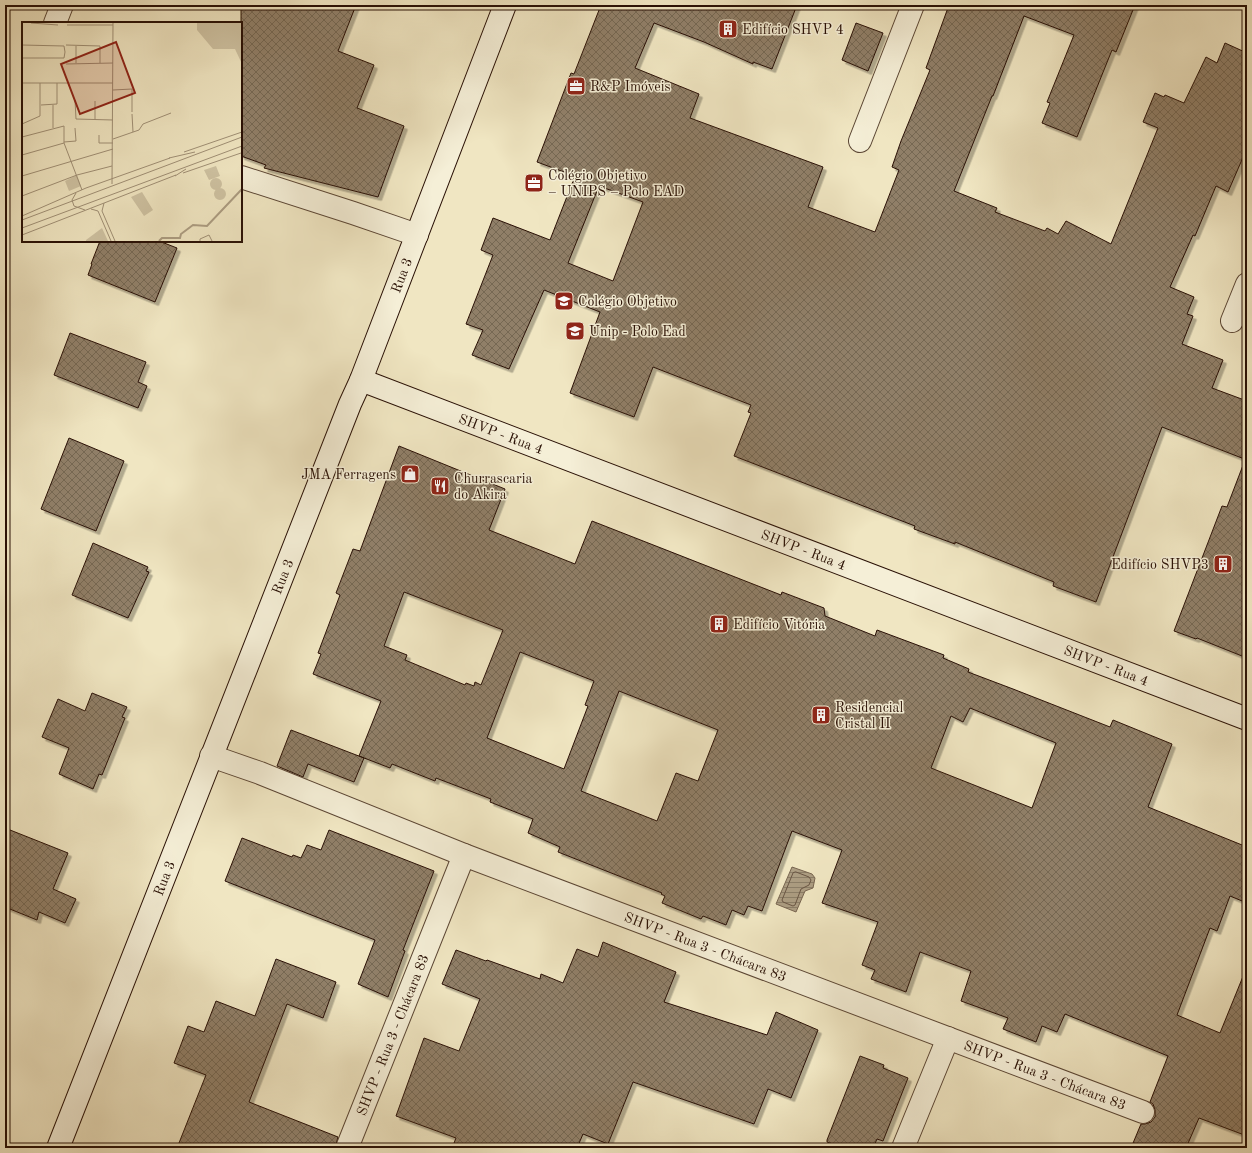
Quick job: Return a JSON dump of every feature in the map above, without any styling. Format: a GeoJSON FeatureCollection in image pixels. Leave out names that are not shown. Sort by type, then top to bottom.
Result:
{"type":"FeatureCollection","features":[{"type":"Feature","properties":{"kind":"street"},"geometry":{"type":"LineString","coordinates":[[56,22],[62,5]]}},
{"type":"Feature","properties":{"kind":"street","name":"Rua 3"},"geometry":{"type":"LineString","coordinates":[[58,1148],[211,756],[350,404],[361,380],[505,5]]}},
{"type":"Feature","properties":{"kind":"street"},"geometry":{"type":"LineString","coordinates":[[860,141],[913,5]]}},
{"type":"Feature","properties":{"kind":"street"},"geometry":{"type":"LineString","coordinates":[[242,177],[417,235]]}},
{"type":"Feature","properties":{"kind":"street"},"geometry":{"type":"LineString","coordinates":[[1232,321],[1247,284]]}},
{"type":"Feature","properties":{"kind":"street","name":"SHVP - Rua 4"},"geometry":{"type":"LineString","coordinates":[[361,380],[1247,719]]}},
{"type":"Feature","properties":{"kind":"street","name":"SHVP - Rua 3 - Chácara 83"},"geometry":{"type":"LineString","coordinates":[[211,756],[260,773],[464,854],[1143,1112]]}},
{"type":"Feature","properties":{"kind":"street","name":"SHVP - Rua 3 - Chácara 83"},"geometry":{"type":"LineString","coordinates":[[347,1148],[464,854]]}},
{"type":"Feature","properties":{"kind":"street","name":"SHVP - Rua 3 - Chácara 83"},"geometry":{"type":"LineString","coordinates":[[903,1148],[948,1038]]}},
{"type":"Feature","properties":{"kind":"water"},"geometry":{"type":"Polygon","coordinates":[[[792,867],[812,874],[815,878],[813,888],[805,891],[796,912],[776,904],[792,867]]]}},
{"type":"Feature","properties":{"kind":"building"},"geometry":{"type":"Polygon","coordinates":[[[241,5],[356,5],[338,51],[374,65],[357,108],[404,126],[378,197],[264,168],[266,165],[242,156],[241,5]]]}},
{"type":"Feature","properties":{"kind":"building"},"geometry":{"type":"Polygon","coordinates":[[[601,5],[797,5],[772,69],[753,62],[753,64],[704,42],[654,23],[635,68],[699,94],[690,118],[823,167],[808,207],[875,232],[899,170],[892,167],[930,70],[926,68],[949,5],[959,9],[961,5],[1135,5],[1116,52],[1112,50],[1077,137],[1042,123],[1050,103],[1047,102],[1074,35],[1024,16],[954,191],[997,208],[995,212],[1045,231],[1047,228],[1058,234],[1066,221],[1111,244],[1158,128],[1143,122],[1155,93],[1164,97],[1165,95],[1184,103],[1206,57],[1217,63],[1225,43],[1247,53],[1247,148],[1228,192],[1216,186],[1195,236],[1193,235],[1170,287],[1194,297],[1187,314],[1193,316],[1182,344],[1223,360],[1212,388],[1247,401],[1247,460],[1162,427],[1096,602],[1053,586],[1054,582],[1022,569],[955,542],[955,544],[914,529],[915,526],[734,456],[751,413],[748,412],[751,405],[653,367],[634,417],[570,393],[600,312],[544,290],[509,369],[472,355],[483,330],[466,324],[493,255],[481,250],[493,218],[550,240],[575,176],[537,162],[571,73],[574,74],[601,5]],[[599,186],[568,263],[613,281],[643,202],[599,186]]]}},
{"type":"Feature","properties":{"kind":"building"},"geometry":{"type":"Polygon","coordinates":[[[856,23],[883,33],[868,71],[842,60],[856,23]]]}},
{"type":"Feature","properties":{"kind":"building"},"geometry":{"type":"Polygon","coordinates":[[[100,242],[162,242],[177,248],[155,302],[88,275],[100,242]]]}},
{"type":"Feature","properties":{"kind":"building"},"geometry":{"type":"Polygon","coordinates":[[[70,333],[146,362],[138,382],[147,386],[138,408],[54,375],[70,333]]]}},
{"type":"Feature","properties":{"kind":"building"},"geometry":{"type":"Polygon","coordinates":[[[69,438],[124,461],[96,531],[41,509],[69,438]]]}},
{"type":"Feature","properties":{"kind":"building"},"geometry":{"type":"Polygon","coordinates":[[[399,446],[505,489],[489,530],[575,564],[592,521],[781,595],[782,592],[824,608],[825,616],[875,636],[877,630],[944,655],[943,658],[969,669],[968,672],[1110,727],[1113,720],[1172,744],[1148,807],[1247,847],[1247,903],[1230,896],[1217,931],[1210,928],[1177,1015],[1220,1033],[1247,969],[1247,1136],[1199,1118],[1186,1148],[1131,1148],[1141,1124],[1151,1122],[1155,1117],[1153,1104],[1150,1102],[1168,1056],[1065,1014],[1057,1032],[1042,1026],[1036,1042],[1003,1029],[1008,1018],[961,1001],[971,971],[920,952],[906,992],[871,979],[875,970],[862,965],[878,922],[822,903],[842,850],[792,831],[762,911],[748,906],[744,915],[732,910],[726,925],[703,916],[701,919],[662,903],[665,896],[661,894],[662,893],[558,852],[560,847],[528,833],[533,819],[490,802],[491,799],[436,778],[435,781],[392,764],[390,768],[359,756],[381,701],[313,674],[321,654],[318,653],[340,595],[336,593],[353,549],[360,551],[399,446]],[[404,592],[384,646],[407,655],[405,660],[465,685],[466,683],[474,686],[475,682],[481,685],[503,630],[404,592]],[[520,652],[487,738],[564,769],[588,706],[585,705],[594,681],[520,652]],[[619,691],[581,791],[657,821],[676,773],[698,781],[718,730],[619,691]],[[970,708],[963,722],[951,716],[931,768],[1032,808],[1056,743],[970,708]]]}},
{"type":"Feature","properties":{"kind":"building","name":"Edifício SHVP3"},"geometry":{"type":"Polygon","coordinates":[[[1245,460],[1247,460],[1247,658],[1197,638],[1196,639],[1174,631],[1222,506],[1227,507],[1245,460]]]}},
{"type":"Feature","properties":{"kind":"building"},"geometry":{"type":"Polygon","coordinates":[[[93,543],[148,567],[146,571],[149,572],[128,618],[72,595],[93,543]]]}},
{"type":"Feature","properties":{"kind":"building"},"geometry":{"type":"Polygon","coordinates":[[[92,693],[127,707],[122,717],[125,718],[102,775],[99,774],[93,789],[59,774],[69,748],[42,737],[58,699],[85,711],[92,693]]]}},
{"type":"Feature","properties":{"kind":"building"},"geometry":{"type":"Polygon","coordinates":[[[291,730],[364,758],[354,782],[308,764],[303,777],[277,766],[291,730]]]}},
{"type":"Feature","properties":{"kind":"building"},"geometry":{"type":"Polygon","coordinates":[[[5,828],[68,853],[53,889],[76,899],[65,923],[39,912],[37,920],[5,907],[5,828]]]}},
{"type":"Feature","properties":{"kind":"building"},"geometry":{"type":"Polygon","coordinates":[[[329,830],[434,871],[403,950],[405,951],[388,997],[358,984],[375,940],[225,881],[242,838],[292,857],[293,855],[301,858],[307,845],[321,850],[329,830]]]}},
{"type":"Feature","properties":{"kind":"building"},"geometry":{"type":"Polygon","coordinates":[[[603,942],[676,972],[664,1002],[767,1035],[776,1012],[818,1030],[791,1098],[768,1089],[754,1124],[633,1082],[608,1144],[583,1134],[577,1148],[452,1148],[456,1138],[396,1116],[424,1038],[459,1051],[480,999],[442,984],[456,950],[540,979],[541,974],[563,983],[577,949],[598,957],[603,942]]]}},
{"type":"Feature","properties":{"kind":"building"},"geometry":{"type":"Polygon","coordinates":[[[276,959],[336,982],[323,1018],[287,1004],[249,1102],[338,1137],[335,1148],[177,1148],[206,1075],[174,1063],[188,1026],[204,1032],[216,1001],[255,1016],[276,959]]]}},
{"type":"Feature","properties":{"kind":"building"},"geometry":{"type":"Polygon","coordinates":[[[860,1056],[884,1065],[883,1068],[908,1078],[883,1141],[877,1139],[873,1148],[843,1148],[827,1142],[827,1140],[860,1056]]]}},
{"type":"Feature","properties":{"kind":"place","name":"Edifício SHVP 4"},"geometry":{"type":"Point","coordinates":[728,29]}},
{"type":"Feature","properties":{"kind":"place","name":"R&P Imóveis"},"geometry":{"type":"Point","coordinates":[576,86]}},
{"type":"Feature","properties":{"kind":"place","name":"Colégio Objetivo – UNIPS – Polo EAD"},"geometry":{"type":"Point","coordinates":[534,183]}},
{"type":"Feature","properties":{"kind":"place","name":"Colégio Objetivo"},"geometry":{"type":"Point","coordinates":[564,301]}},
{"type":"Feature","properties":{"kind":"place","name":"Unip - Polo Ead"},"geometry":{"type":"Point","coordinates":[575,331]}},
{"type":"Feature","properties":{"kind":"place","name":"JMA Ferragens"},"geometry":{"type":"Point","coordinates":[410,474]}},
{"type":"Feature","properties":{"kind":"place","name":"Churrascaria do Akira"},"geometry":{"type":"Point","coordinates":[440,486]}},
{"type":"Feature","properties":{"kind":"place","name":"Edifício SHVP3"},"geometry":{"type":"Point","coordinates":[1223,564]}},
{"type":"Feature","properties":{"kind":"place","name":"Edifício Vitória"},"geometry":{"type":"Point","coordinates":[719,624]}},
{"type":"Feature","properties":{"kind":"place","name":"Residencial Cristal II"},"geometry":{"type":"Point","coordinates":[821,715]}}]}
